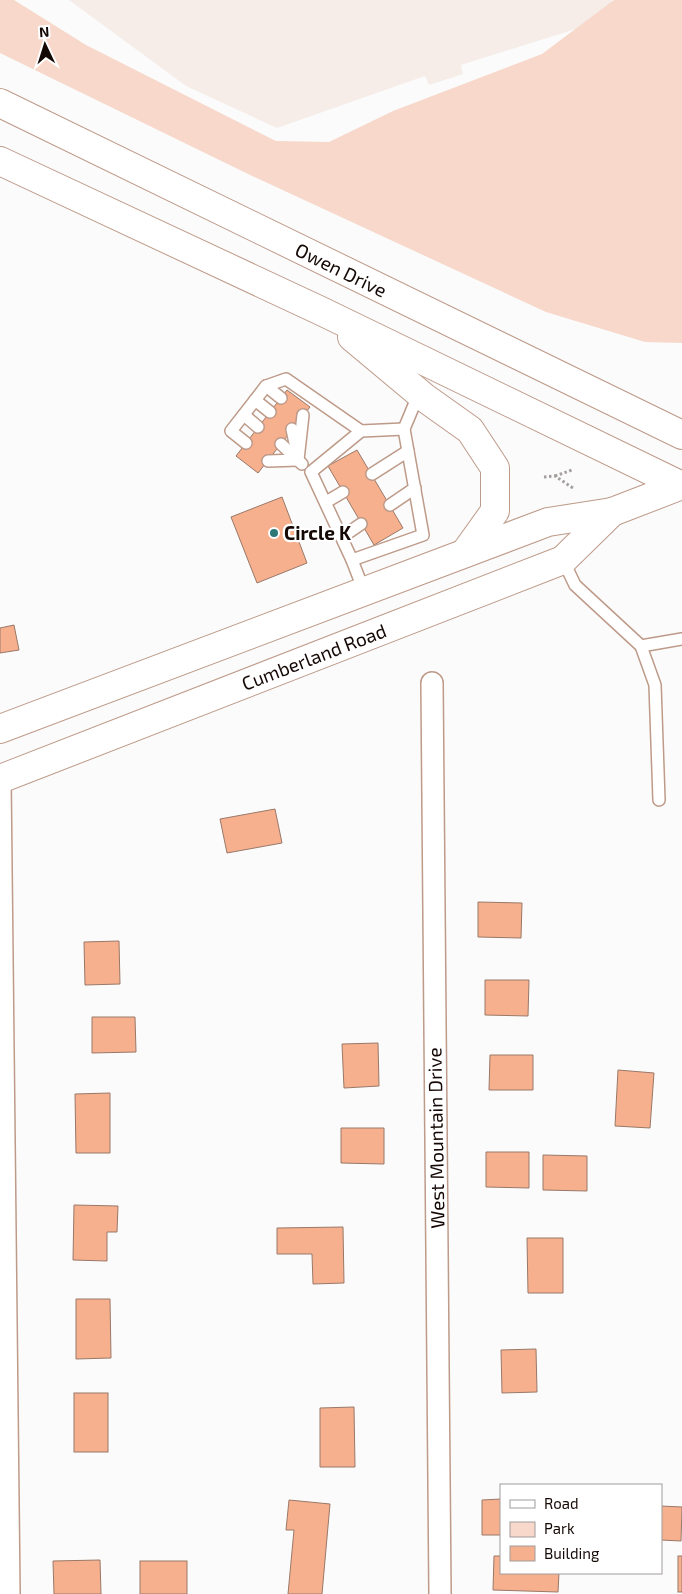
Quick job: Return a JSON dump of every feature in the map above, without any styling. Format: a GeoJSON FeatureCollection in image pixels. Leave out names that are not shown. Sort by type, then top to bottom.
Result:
{"type":"FeatureCollection","features":[{"type":"Feature","properties":{"kind":"main road","name":"Owen Drive"},"geometry":{"type":"LineString","coordinates":[[0,103],[682,435]]}},
{"type":"Feature","properties":{"kind":"main road"},"geometry":{"type":"LineString","coordinates":[[0,161],[320,310],[681,485]]}},
{"type":"Feature","properties":{"kind":"main road"},"geometry":{"type":"LineString","coordinates":[[320,310],[419,393],[470,430],[495,468],[495,511],[465,553]]}},
{"type":"Feature","properties":{"kind":"main road","name":"Cumberland Road"},"geometry":{"type":"LineString","coordinates":[[0,728],[548,522],[612,512],[681,485]]}},
{"type":"Feature","properties":{"kind":"main road","name":"Cumberland Road"},"geometry":{"type":"LineString","coordinates":[[0,779],[563,560],[612,512]]}},
{"type":"Feature","properties":{"kind":"street","name":"West Mountain Drive"},"geometry":{"type":"LineString","coordinates":[[432,683],[440,1594]]}},
{"type":"Feature","properties":{"kind":"street"},"geometry":{"type":"LineString","coordinates":[[0,779],[9,1594]]}},
{"type":"Feature","properties":{"kind":"lane"},"geometry":{"type":"LineString","coordinates":[[246,444],[231,432],[266,386],[286,379],[362,430],[404,429]]}},
{"type":"Feature","properties":{"kind":"lane"},"geometry":{"type":"LineString","coordinates":[[266,386],[281,398]]}},
{"type":"Feature","properties":{"kind":"lane"},"geometry":{"type":"LineString","coordinates":[[352,560],[424,535],[404,429],[419,393]]}},
{"type":"Feature","properties":{"kind":"lane"},"geometry":{"type":"LineString","coordinates":[[255,400],[270,412]]}},
{"type":"Feature","properties":{"kind":"lane"},"geometry":{"type":"LineString","coordinates":[[298,460],[303,415]]}},
{"type":"Feature","properties":{"kind":"lane"},"geometry":{"type":"LineString","coordinates":[[244,416],[258,427]]}},
{"type":"Feature","properties":{"kind":"lane"},"geometry":{"type":"LineString","coordinates":[[292,429],[298,460]]}},
{"type":"Feature","properties":{"kind":"lane"},"geometry":{"type":"LineString","coordinates":[[311,472],[362,430]]}},
{"type":"Feature","properties":{"kind":"lane"},"geometry":{"type":"LineString","coordinates":[[281,444],[311,472],[342,537],[364,591]]}},
{"type":"Feature","properties":{"kind":"lane"},"geometry":{"type":"LineString","coordinates":[[372,474],[408,451]]}},
{"type":"Feature","properties":{"kind":"lane"},"geometry":{"type":"LineString","coordinates":[[268,461],[298,460]]}},
{"type":"Feature","properties":{"kind":"lane"},"geometry":{"type":"LineString","coordinates":[[390,505],[415,488]]}},
{"type":"Feature","properties":{"kind":"lane"},"geometry":{"type":"LineString","coordinates":[[326,502],[343,492]]}},
{"type":"Feature","properties":{"kind":"lane"},"geometry":{"type":"LineString","coordinates":[[342,537],[361,524]]}},
{"type":"Feature","properties":{"kind":"lane"},"geometry":{"type":"LineString","coordinates":[[563,560],[575,585],[641,646],[655,685],[659,800]]}},
{"type":"Feature","properties":{"kind":"lane"},"geometry":{"type":"LineString","coordinates":[[641,646],[682,639]]}},
{"type":"Feature","properties":{"kind":"path"},"geometry":{"type":"LineString","coordinates":[[544,477],[555,476],[572,470]]}},
{"type":"Feature","properties":{"kind":"path"},"geometry":{"type":"LineString","coordinates":[[555,476],[573,488]]}},
{"type":"Feature","properties":{"kind":"shaded area"},"geometry":{"type":"Polygon","coordinates":[[[69,0],[612,0],[617,16],[461,65],[463,74],[429,85],[425,76],[277,128],[186,86],[69,0]]]}},
{"type":"Feature","properties":{"kind":"green space"},"geometry":{"type":"Polygon","coordinates":[[[0,0],[14,0],[86,45],[276,141],[329,142],[393,111],[542,54],[614,0],[682,0],[682,343],[645,342],[546,312],[246,173],[0,53],[0,0]]]}},
{"type":"Feature","properties":{"kind":"building"},"geometry":{"type":"Polygon","coordinates":[[[287,390],[310,407],[258,473],[236,456],[287,390]]]}},
{"type":"Feature","properties":{"kind":"building"},"geometry":{"type":"Polygon","coordinates":[[[357,450],[403,528],[374,545],[328,466],[357,450]]]}},
{"type":"Feature","properties":{"kind":"building"},"geometry":{"type":"Polygon","coordinates":[[[282,497],[307,563],[257,583],[231,517],[282,497]]]}},
{"type":"Feature","properties":{"kind":"building"},"geometry":{"type":"Polygon","coordinates":[[[14,625],[19,650],[0,653],[0,628],[14,625]]]}},
{"type":"Feature","properties":{"kind":"building"},"geometry":{"type":"Polygon","coordinates":[[[275,809],[282,843],[227,853],[220,819],[275,809]]]}},
{"type":"Feature","properties":{"kind":"building"},"geometry":{"type":"Polygon","coordinates":[[[478,902],[522,903],[521,938],[478,937],[478,902]]]}},
{"type":"Feature","properties":{"kind":"building"},"geometry":{"type":"Polygon","coordinates":[[[119,941],[120,984],[85,985],[84,942],[119,941]]]}},
{"type":"Feature","properties":{"kind":"building"},"geometry":{"type":"Polygon","coordinates":[[[485,980],[529,980],[528,1016],[485,1015],[485,980]]]}},
{"type":"Feature","properties":{"kind":"building"},"geometry":{"type":"Polygon","coordinates":[[[92,1017],[135,1017],[136,1052],[92,1053],[92,1017]]]}},
{"type":"Feature","properties":{"kind":"building"},"geometry":{"type":"Polygon","coordinates":[[[378,1043],[379,1086],[344,1088],[342,1044],[378,1043]]]}},
{"type":"Feature","properties":{"kind":"building"},"geometry":{"type":"Polygon","coordinates":[[[490,1055],[533,1055],[533,1090],[489,1090],[490,1055]]]}},
{"type":"Feature","properties":{"kind":"building"},"geometry":{"type":"Polygon","coordinates":[[[618,1070],[654,1073],[650,1128],[615,1126],[618,1070]]]}},
{"type":"Feature","properties":{"kind":"building"},"geometry":{"type":"Polygon","coordinates":[[[110,1093],[110,1153],[76,1153],[75,1094],[110,1093]]]}},
{"type":"Feature","properties":{"kind":"building"},"geometry":{"type":"Polygon","coordinates":[[[341,1128],[384,1128],[384,1164],[341,1163],[341,1128]]]}},
{"type":"Feature","properties":{"kind":"building"},"geometry":{"type":"Polygon","coordinates":[[[486,1152],[529,1152],[529,1188],[486,1187],[486,1152]]]}},
{"type":"Feature","properties":{"kind":"building"},"geometry":{"type":"Polygon","coordinates":[[[543,1155],[587,1156],[587,1191],[543,1190],[543,1155]]]}},
{"type":"Feature","properties":{"kind":"building"},"geometry":{"type":"Polygon","coordinates":[[[74,1205],[118,1206],[117,1232],[107,1232],[107,1261],[73,1260],[74,1205]]]}},
{"type":"Feature","properties":{"kind":"building"},"geometry":{"type":"Polygon","coordinates":[[[343,1227],[344,1283],[313,1284],[312,1254],[277,1254],[277,1228],[343,1227]]]}},
{"type":"Feature","properties":{"kind":"building"},"geometry":{"type":"Polygon","coordinates":[[[527,1238],[563,1238],[563,1293],[528,1293],[527,1238]]]}},
{"type":"Feature","properties":{"kind":"building"},"geometry":{"type":"Polygon","coordinates":[[[76,1299],[110,1299],[111,1358],[76,1359],[76,1299]]]}},
{"type":"Feature","properties":{"kind":"building"},"geometry":{"type":"Polygon","coordinates":[[[536,1349],[537,1392],[502,1393],[501,1350],[536,1349]]]}},
{"type":"Feature","properties":{"kind":"building"},"geometry":{"type":"Polygon","coordinates":[[[74,1393],[108,1393],[108,1452],[74,1452],[74,1393]]]}},
{"type":"Feature","properties":{"kind":"building"},"geometry":{"type":"Polygon","coordinates":[[[354,1407],[355,1467],[320,1467],[320,1408],[354,1407]]]}},
{"type":"Feature","properties":{"kind":"building"},"geometry":{"type":"Polygon","coordinates":[[[500,1499],[500,1535],[482,1535],[482,1500],[500,1499]]]}},
{"type":"Feature","properties":{"kind":"building"},"geometry":{"type":"Polygon","coordinates":[[[289,1500],[330,1504],[322,1594],[288,1594],[294,1530],[286,1530],[289,1500]]]}},
{"type":"Feature","properties":{"kind":"building"},"geometry":{"type":"Polygon","coordinates":[[[662,1506],[682,1507],[681,1541],[662,1540],[662,1506]]]}},
{"type":"Feature","properties":{"kind":"building"},"geometry":{"type":"Polygon","coordinates":[[[494,1556],[500,1556],[500,1574],[559,1574],[558,1592],[493,1590],[494,1556]]]}},
{"type":"Feature","properties":{"kind":"building"},"geometry":{"type":"Polygon","coordinates":[[[678,1556],[682,1556],[682,1592],[678,1592],[678,1556]]]}},
{"type":"Feature","properties":{"kind":"building"},"geometry":{"type":"Polygon","coordinates":[[[100,1560],[101,1594],[54,1594],[53,1561],[100,1560]]]}},
{"type":"Feature","properties":{"kind":"building"},"geometry":{"type":"Polygon","coordinates":[[[140,1561],[187,1561],[187,1594],[140,1594],[140,1561]]]}},
{"type":"Feature","properties":{"kind":"place","name":"Circle K"},"geometry":{"type":"Point","coordinates":[274,533]}}]}
